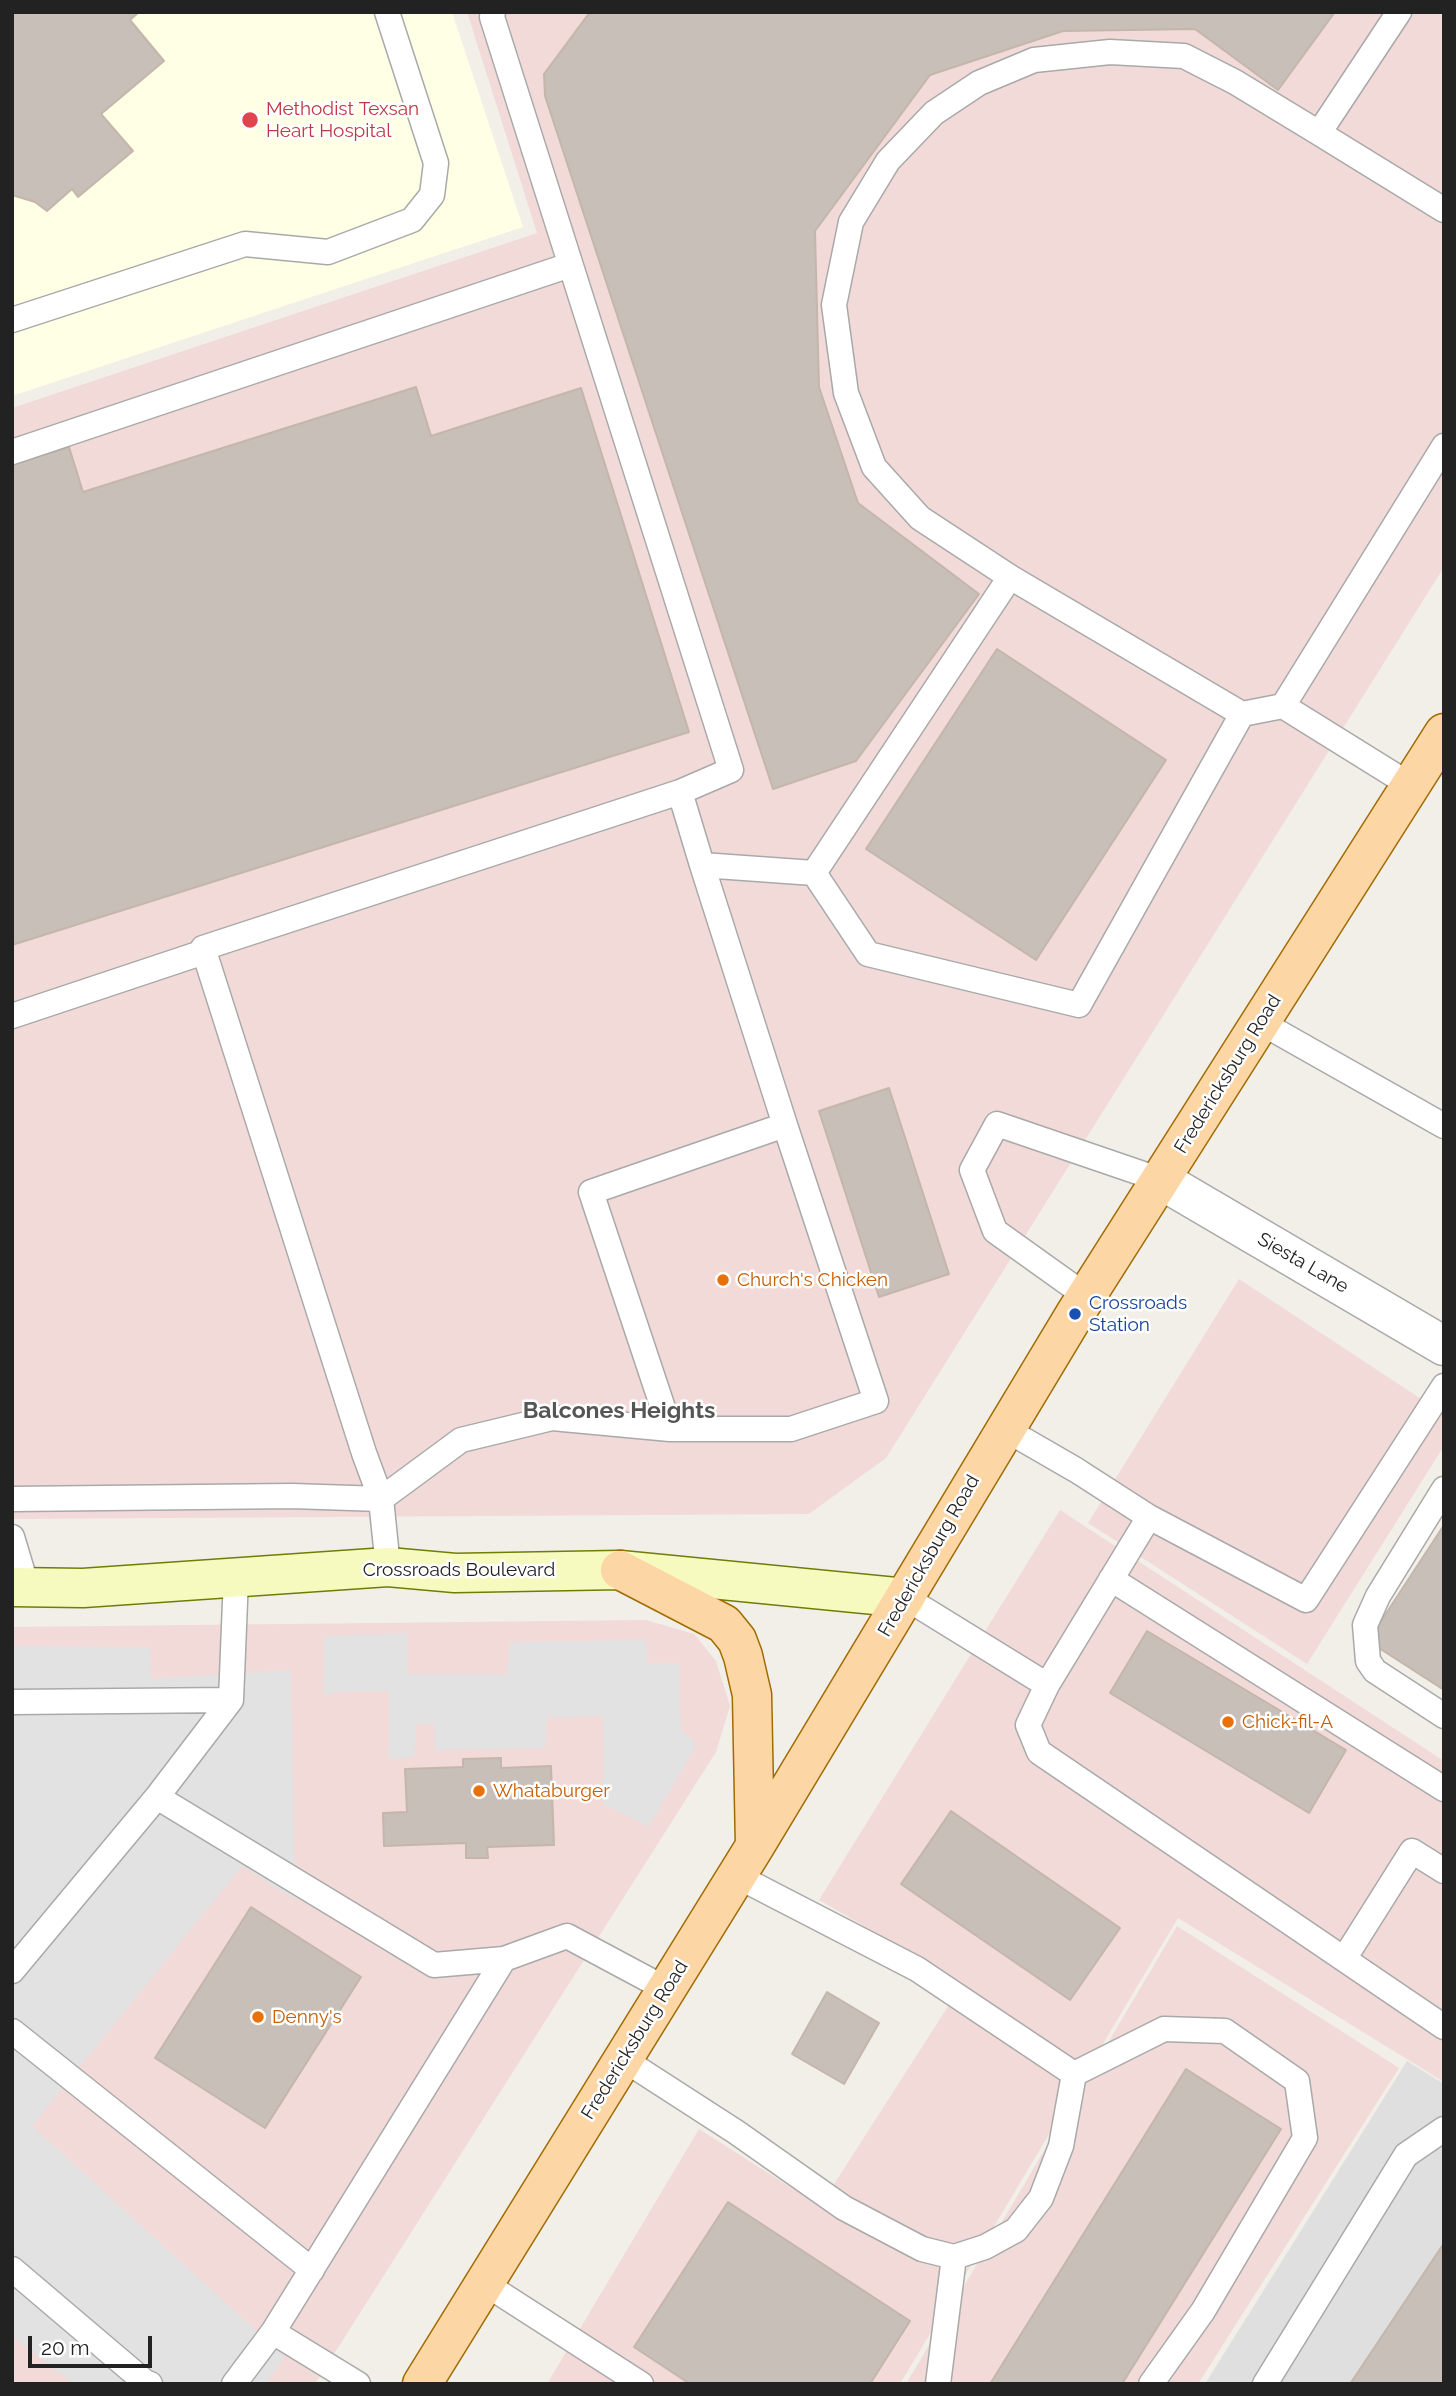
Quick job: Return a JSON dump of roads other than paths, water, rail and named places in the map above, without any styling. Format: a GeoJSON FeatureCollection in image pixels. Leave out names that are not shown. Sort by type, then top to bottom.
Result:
{"type":"FeatureCollection","features":[{"type":"Feature","properties":{"kind":"main road","name":"Fredericksburg Road"},"geometry":{"type":"LineString","coordinates":[[425,2382],[906,1598],[1086,1296],[1444,733]]}},
{"type":"Feature","properties":{"kind":"main road"},"geometry":{"type":"LineString","coordinates":[[620,1570],[724,1624],[737,1640],[752,1695],[745,1860]]}},
{"type":"Feature","properties":{"kind":"street","name":"Siesta Lane"},"geometry":{"type":"LineString","coordinates":[[1161,1180],[1444,1346]]}},
{"type":"Feature","properties":{"kind":"street","name":"Crossroads Boulevard"},"geometry":{"type":"LineString","coordinates":[[20,1587],[83,1588],[388,1567],[455,1573],[620,1570],[906,1598]]}},
{"type":"Feature","properties":{"kind":"lane"},"geometry":{"type":"LineString","coordinates":[[12,320],[245,244],[328,251],[412,220],[432,195],[436,163],[387,12]]}},
{"type":"Feature","properties":{"kind":"lane"},"geometry":{"type":"LineString","coordinates":[[388,1567],[381,1499],[203,948],[680,792],[731,770],[492,17],[493,12]]}},
{"type":"Feature","properties":{"kind":"lane"},"geometry":{"type":"LineString","coordinates":[[1319,134],[1399,12]]}},
{"type":"Feature","properties":{"kind":"lane"},"geometry":{"type":"LineString","coordinates":[[1410,785],[1283,706],[1241,713],[1010,577],[920,518],[874,467],[846,393],[834,305],[851,222],[888,161],[934,113],[979,83],[1034,60],[1111,52],[1184,56],[1235,82],[1444,210]]}},
{"type":"Feature","properties":{"kind":"lane"},"geometry":{"type":"LineString","coordinates":[[12,452],[570,265]]}},
{"type":"Feature","properties":{"kind":"lane"},"geometry":{"type":"LineString","coordinates":[[1283,706],[1444,446]]}},
{"type":"Feature","properties":{"kind":"lane"},"geometry":{"type":"LineString","coordinates":[[814,873],[1010,577]]}},
{"type":"Feature","properties":{"kind":"lane"},"geometry":{"type":"LineString","coordinates":[[814,873],[868,954],[1079,1005],[1241,713]]}},
{"type":"Feature","properties":{"kind":"lane"},"geometry":{"type":"LineString","coordinates":[[12,1499],[292,1496],[381,1499],[461,1440],[552,1418],[670,1429],[791,1429],[876,1401],[680,792]]}},
{"type":"Feature","properties":{"kind":"lane"},"geometry":{"type":"LineString","coordinates":[[702,865],[814,873]]}},
{"type":"Feature","properties":{"kind":"lane"},"geometry":{"type":"LineString","coordinates":[[12,1016],[204,952]]}},
{"type":"Feature","properties":{"kind":"lane"},"geometry":{"type":"LineString","coordinates":[[1260,1022],[1444,1126]]}},
{"type":"Feature","properties":{"kind":"lane"},"geometry":{"type":"LineString","coordinates":[[1086,1296],[995,1231],[972,1170],[997,1124],[1161,1180]]}},
{"type":"Feature","properties":{"kind":"lane"},"geometry":{"type":"LineString","coordinates":[[670,1429],[591,1192],[785,1125]]}},
{"type":"Feature","properties":{"kind":"lane"},"geometry":{"type":"LineString","coordinates":[[1005,1429],[1149,1517],[1306,1600],[1444,1386]]}},
{"type":"Feature","properties":{"kind":"lane"},"geometry":{"type":"LineString","coordinates":[[1444,1489],[1378,1596],[1365,1625],[1368,1661],[1374,1671],[1444,1716]]}},
{"type":"Feature","properties":{"kind":"lane"},"geometry":{"type":"LineString","coordinates":[[1149,1517],[1048,1685],[1028,1725],[1039,1752],[1444,2027]]}},
{"type":"Feature","properties":{"kind":"lane"},"geometry":{"type":"LineString","coordinates":[[12,1537],[20,1587]]}},
{"type":"Feature","properties":{"kind":"lane"},"geometry":{"type":"LineString","coordinates":[[12,1971],[158,1797],[232,1700],[236,1577]]}},
{"type":"Feature","properties":{"kind":"lane"},"geometry":{"type":"LineString","coordinates":[[1111,1578],[1444,1789]]}},
{"type":"Feature","properties":{"kind":"lane"},"geometry":{"type":"LineString","coordinates":[[906,1598],[1048,1685]]}},
{"type":"Feature","properties":{"kind":"lane"},"geometry":{"type":"LineString","coordinates":[[12,1702],[232,1700]]}},
{"type":"Feature","properties":{"kind":"lane"},"geometry":{"type":"LineString","coordinates":[[158,1797],[434,1965],[504,1959],[568,1936],[666,1989]]}},
{"type":"Feature","properties":{"kind":"lane"},"geometry":{"type":"LineString","coordinates":[[1344,1959],[1412,1851],[1444,1871]]}},
{"type":"Feature","properties":{"kind":"lane"},"geometry":{"type":"LineString","coordinates":[[745,1860],[917,1969],[1074,2074]]}},
{"type":"Feature","properties":{"kind":"lane"},"geometry":{"type":"LineString","coordinates":[[234,2384],[273,2332],[504,1959]]}},
{"type":"Feature","properties":{"kind":"lane"},"geometry":{"type":"LineString","coordinates":[[1074,2074],[1164,2029],[1176,2029],[1225,2031],[1297,2081],[1305,2138],[1203,2311],[1151,2384]]}},
{"type":"Feature","properties":{"kind":"lane"},"geometry":{"type":"LineString","coordinates":[[12,2031],[312,2270]]}},
{"type":"Feature","properties":{"kind":"lane"},"geometry":{"type":"LineString","coordinates":[[623,2059],[736,2132],[844,2208],[922,2249],[954,2257],[985,2247],[1016,2230],[1041,2199],[1061,2146],[1074,2074]]}},
{"type":"Feature","properties":{"kind":"lane"},"geometry":{"type":"LineString","coordinates":[[1265,2384],[1406,2155],[1444,2129]]}},
{"type":"Feature","properties":{"kind":"lane"},"geometry":{"type":"LineString","coordinates":[[938,2384],[954,2257]]}},
{"type":"Feature","properties":{"kind":"lane"},"geometry":{"type":"LineString","coordinates":[[12,2269],[150,2384]]}},
{"type":"Feature","properties":{"kind":"lane"},"geometry":{"type":"LineString","coordinates":[[484,2283],[641,2384]]}},
{"type":"Feature","properties":{"kind":"lane"},"geometry":{"type":"LineString","coordinates":[[273,2332],[358,2384]]}},
{"type":"Feature","properties":{"kind":"place","name":"Methodist Texsan Heart Hospital"},"geometry":{"type":"Point","coordinates":[250,120]}},
{"type":"Feature","properties":{"kind":"place","name":"Church's Chicken"},"geometry":{"type":"Point","coordinates":[723,1280]}},
{"type":"Feature","properties":{"kind":"place","name":"Crossroads Station"},"geometry":{"type":"Point","coordinates":[1075,1314]}},
{"type":"Feature","properties":{"kind":"place","name":"Chick-fil-A"},"geometry":{"type":"Point","coordinates":[1228,1722]}},
{"type":"Feature","properties":{"kind":"place","name":"Whataburger"},"geometry":{"type":"Point","coordinates":[479,1791]}},
{"type":"Feature","properties":{"kind":"place","name":"Denny's"},"geometry":{"type":"Point","coordinates":[258,2017]}},
{"type":"Feature","properties":{"kind":"district","name":"Balcones Heights"},"geometry":{"type":"Point","coordinates":[619,1411]}}]}
